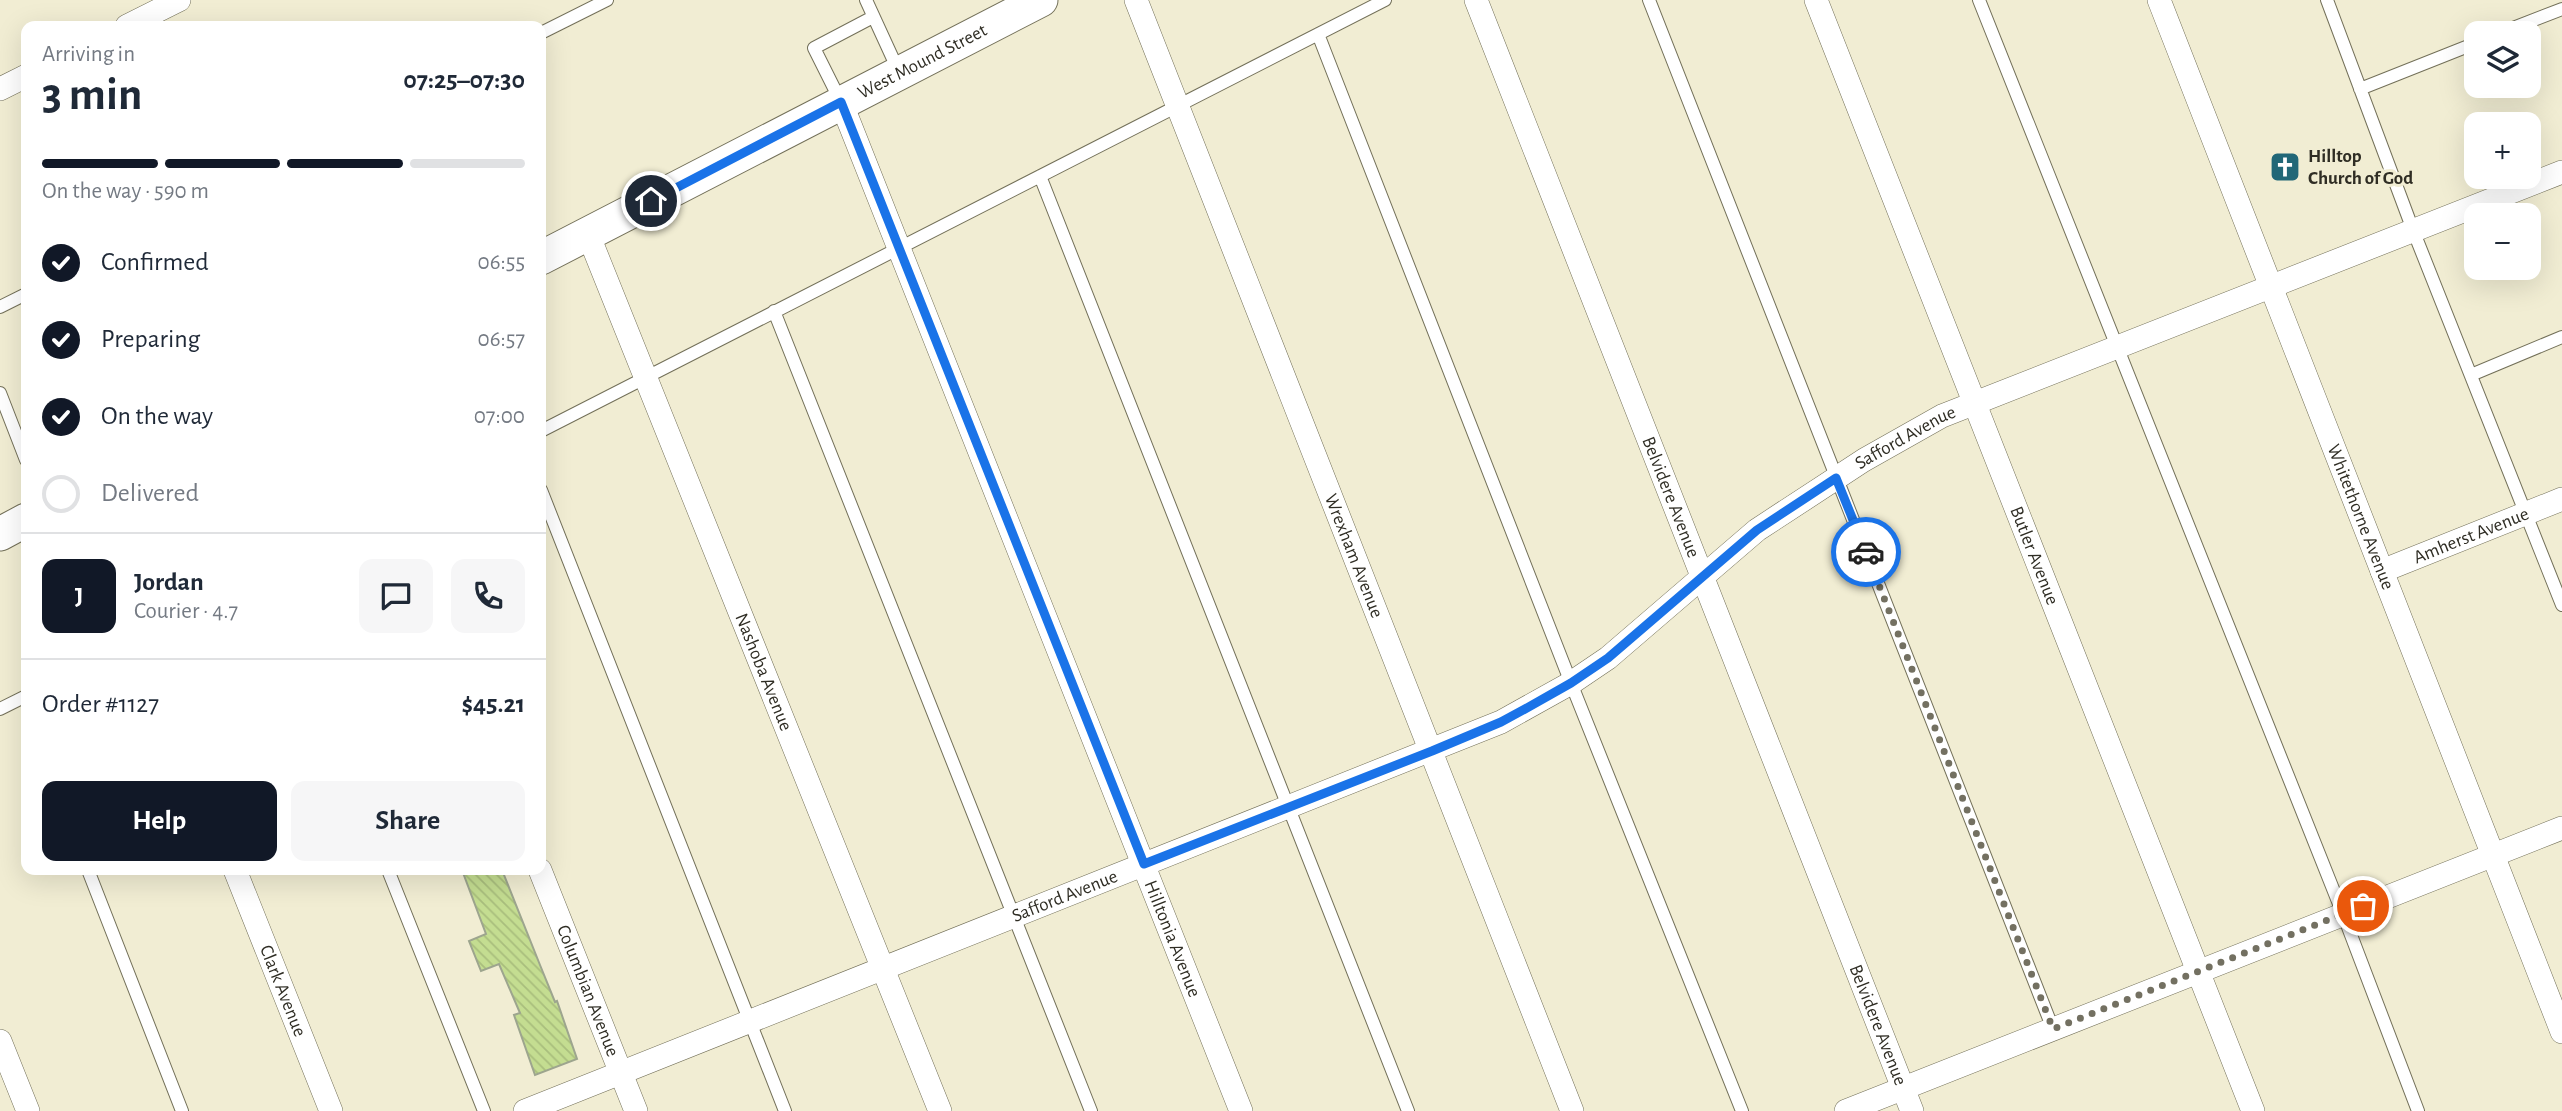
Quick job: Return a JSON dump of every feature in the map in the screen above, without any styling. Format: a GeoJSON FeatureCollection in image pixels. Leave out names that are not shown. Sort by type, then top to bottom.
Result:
{"type":"FeatureCollection","features":[{"type":"Feature","properties":{"kind":"street"},"geometry":{"type":"LineString","coordinates":[[139,21],[180,0]]}},
{"type":"Feature","properties":{"kind":"street","name":"West Mound Street"},"geometry":{"type":"LineString","coordinates":[[546,255],[1041,0]]}},
{"type":"Feature","properties":{"kind":"street","name":"Wrexham Avenue"},"geometry":{"type":"LineString","coordinates":[[1136,0],[1572,1111]]}},
{"type":"Feature","properties":{"kind":"street","name":"Belvidere Avenue"},"geometry":{"type":"LineString","coordinates":[[1476,0],[1912,1111]]}},
{"type":"Feature","properties":{"kind":"street","name":"Butler Avenue"},"geometry":{"type":"LineString","coordinates":[[1816,0],[2253,1111]]}},
{"type":"Feature","properties":{"kind":"street","name":"Whitethorne Avenue"},"geometry":{"type":"LineString","coordinates":[[2161,1],[2562,1032]]}},
{"type":"Feature","properties":{"kind":"street"},"geometry":{"type":"LineString","coordinates":[[0,89],[21,78]]}},
{"type":"Feature","properties":{"kind":"street","name":"Hilltonia Avenue"},"geometry":{"type":"LineString","coordinates":[[841,102],[1241,1111]]}},
{"type":"Feature","properties":{"kind":"street","name":"Safford Avenue"},"geometry":{"type":"LineString","coordinates":[[525,1111],[1501,722],[1571,683],[1608,658],[1757,530],[1864,460],[1942,416],[2562,172]]}},
{"type":"Feature","properties":{"kind":"street","name":"Nashoba Avenue"},"geometry":{"type":"LineString","coordinates":[[588,234],[940,1111]]}},
{"type":"Feature","properties":{"kind":"street","name":"Amherst Avenue"},"geometry":{"type":"LineString","coordinates":[[2382,571],[2562,499]]}},
{"type":"Feature","properties":{"kind":"street"},"geometry":{"type":"LineString","coordinates":[[0,534],[21,523]]}},
{"type":"Feature","properties":{"kind":"street"},"geometry":{"type":"LineString","coordinates":[[1846,1111],[2562,828]]}},
{"type":"Feature","properties":{"kind":"street","name":"Clark Avenue"},"geometry":{"type":"LineString","coordinates":[[237,875],[331,1111]]}},
{"type":"Feature","properties":{"kind":"street","name":"Columbian Avenue"},"geometry":{"type":"LineString","coordinates":[[542,875],[636,1111]]}},
{"type":"Feature","properties":{"kind":"street"},"geometry":{"type":"LineString","coordinates":[[0,1041],[28,1111]]}},
{"type":"Feature","properties":{"kind":"lane"},"geometry":{"type":"LineString","coordinates":[[546,30],[607,0]]}},
{"type":"Feature","properties":{"kind":"lane"},"geometry":{"type":"LineString","coordinates":[[866,0],[900,72]]}},
{"type":"Feature","properties":{"kind":"lane"},"geometry":{"type":"LineString","coordinates":[[546,428],[1385,0]]}},
{"type":"Feature","properties":{"kind":"lane"},"geometry":{"type":"LineString","coordinates":[[1649,0],[2053,1029]]}},
{"type":"Feature","properties":{"kind":"lane"},"geometry":{"type":"LineString","coordinates":[[1979,0],[2343,914],[2418,1111]]}},
{"type":"Feature","properties":{"kind":"lane"},"geometry":{"type":"LineString","coordinates":[[2327,0],[2413,230],[2562,605]]}},
{"type":"Feature","properties":{"kind":"lane"},"geometry":{"type":"LineString","coordinates":[[2531,21],[2562,9]]}},
{"type":"Feature","properties":{"kind":"lane"},"geometry":{"type":"LineString","coordinates":[[841,102],[814,48],[873,17]]}},
{"type":"Feature","properties":{"kind":"lane"},"geometry":{"type":"LineString","coordinates":[[1318,34],[1571,683],[1742,1111]]}},
{"type":"Feature","properties":{"kind":"lane"},"geometry":{"type":"LineString","coordinates":[[2360,89],[2464,48]]}},
{"type":"Feature","properties":{"kind":"lane"},"geometry":{"type":"LineString","coordinates":[[1040,176],[1408,1111]]}},
{"type":"Feature","properties":{"kind":"lane"},"geometry":{"type":"LineString","coordinates":[[0,307],[21,296]]}},
{"type":"Feature","properties":{"kind":"lane"},"geometry":{"type":"LineString","coordinates":[[774,311],[1091,1111]]}},
{"type":"Feature","properties":{"kind":"lane"},"geometry":{"type":"LineString","coordinates":[[2471,375],[2562,337]]}},
{"type":"Feature","properties":{"kind":"lane"},"geometry":{"type":"LineString","coordinates":[[0,393],[21,447]]}},
{"type":"Feature","properties":{"kind":"lane"},"geometry":{"type":"LineString","coordinates":[[546,503],[785,1111]]}},
{"type":"Feature","properties":{"kind":"lane"},"geometry":{"type":"LineString","coordinates":[[0,709],[21,699]]}},
{"type":"Feature","properties":{"kind":"lane"},"geometry":{"type":"LineString","coordinates":[[90,875],[182,1111]]}},
{"type":"Feature","properties":{"kind":"lane"},"geometry":{"type":"LineString","coordinates":[[390,875],[484,1111]]}},
{"type":"Feature","properties":{"kind":"building"},"geometry":{"type":"Polygon","coordinates":[[[464,875],[504,875],[555,1002],[557,1001],[577,1059],[535,1075],[514,1015],[520,1013],[499,964],[481,971],[469,941],[486,934],[464,875]]]}},
{"type":"Feature","properties":{"kind":"way so far"},"geometry":{"type":"LineString","coordinates":[[1866,552],[2053,1029],[2363,906]]}},
{"type":"Feature","properties":{"kind":"place","name":"Hilltop Church of God"},"geometry":{"type":"Point","coordinates":[2285,167]}},
{"type":"Feature","properties":{"kind":"route"},"geometry":{"type":"LineString","coordinates":[[651,201],[841,102],[1144,864],[1432,751],[1525,709],[1608,658],[1757,530],[1836,478],[1866,552]]}}]}
